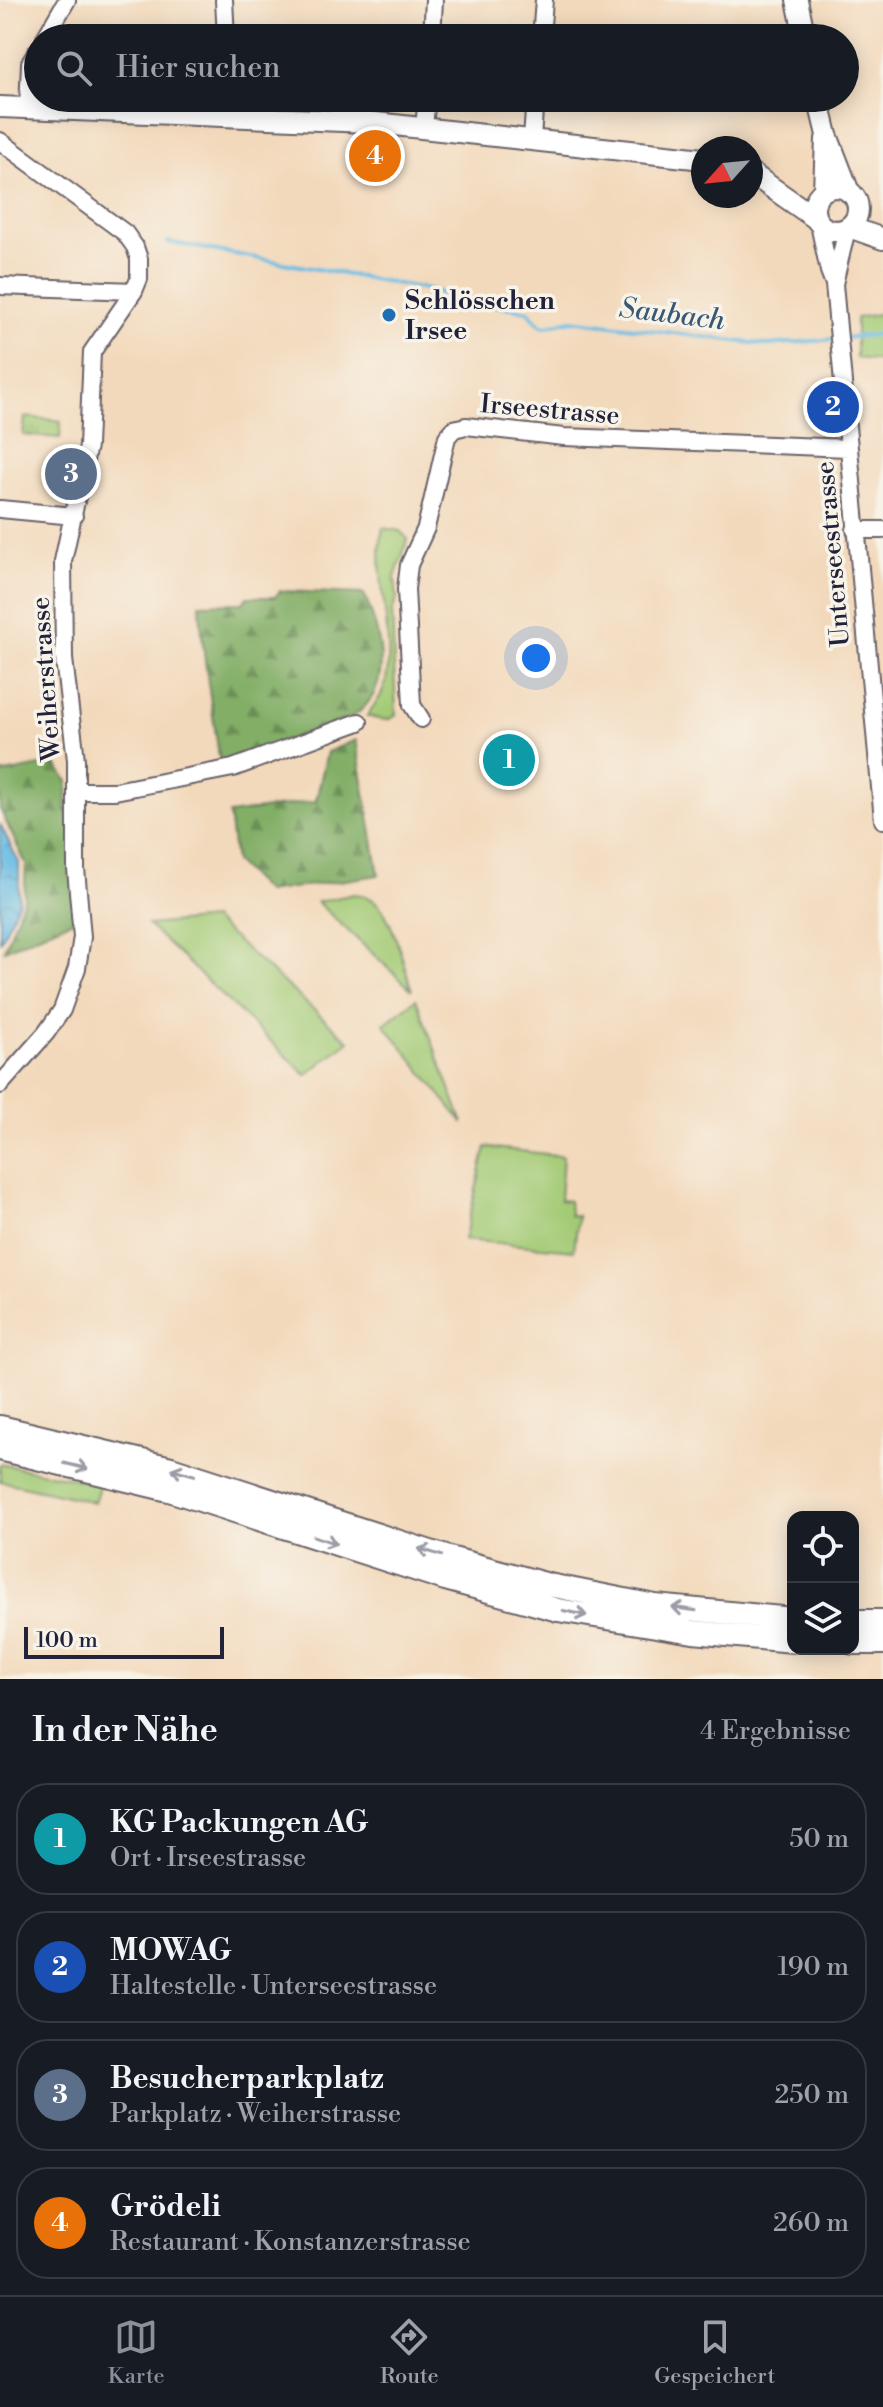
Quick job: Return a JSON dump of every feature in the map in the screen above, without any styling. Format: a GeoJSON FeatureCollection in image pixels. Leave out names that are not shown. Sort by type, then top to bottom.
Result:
{"type":"FeatureCollection","features":[{"type":"Feature","properties":{"kind":"highway"},"geometry":{"type":"LineString","coordinates":[[0,1427],[182,1472],[446,1557],[538,1583],[655,1606],[787,1618]]}},
{"type":"Feature","properties":{"kind":"highway"},"geometry":{"type":"LineString","coordinates":[[0,1449],[169,1490],[433,1576],[558,1610],[681,1631],[787,1640]]}},
{"type":"Feature","properties":{"kind":"highway"},"geometry":{"type":"LineString","coordinates":[[859,1621],[883,1621]]}},
{"type":"Feature","properties":{"kind":"highway"},"geometry":{"type":"LineString","coordinates":[[859,1643],[883,1643]]}},
{"type":"Feature","properties":{"kind":"main road"},"geometry":{"type":"LineString","coordinates":[[797,0],[802,24]]}},
{"type":"Feature","properties":{"kind":"main road"},"geometry":{"type":"LineString","coordinates":[[0,107],[24,108]]}},
{"type":"Feature","properties":{"kind":"main road"},"geometry":{"type":"LineString","coordinates":[[280,112],[691,158]]}},
{"type":"Feature","properties":{"kind":"main road"},"geometry":{"type":"LineString","coordinates":[[821,112],[827,135],[853,198],[857,217],[848,228]]}},
{"type":"Feature","properties":{"kind":"main road"},"geometry":{"type":"LineString","coordinates":[[817,221],[814,205],[822,192],[827,135]]}},
{"type":"Feature","properties":{"kind":"main road"},"geometry":{"type":"LineString","coordinates":[[763,179],[801,192],[822,192],[840,187],[883,226]]}},
{"type":"Feature","properties":{"kind":"main road"},"geometry":{"type":"LineString","coordinates":[[763,181],[832,232],[848,228],[883,239]]}},
{"type":"Feature","properties":{"kind":"street"},"geometry":{"type":"LineString","coordinates":[[53,24],[67,0]]}},
{"type":"Feature","properties":{"kind":"street"},"geometry":{"type":"LineString","coordinates":[[224,0],[225,24]]}},
{"type":"Feature","properties":{"kind":"street"},"geometry":{"type":"LineString","coordinates":[[433,24],[434,0]]}},
{"type":"Feature","properties":{"kind":"street"},"geometry":{"type":"LineString","coordinates":[[542,24],[544,0]]}},
{"type":"Feature","properties":{"kind":"street"},"geometry":{"type":"LineString","coordinates":[[424,126],[426,112]]}},
{"type":"Feature","properties":{"kind":"street"},"geometry":{"type":"LineString","coordinates":[[532,138],[534,112]]}},
{"type":"Feature","properties":{"kind":"street"},"geometry":{"type":"LineString","coordinates":[[0,141],[125,233],[139,259],[139,279],[134,291],[0,286]]}},
{"type":"Feature","properties":{"kind":"street","name":"Unterseestrasse"},"geometry":{"type":"LineString","coordinates":[[817,221],[834,284],[883,820]]}},
{"type":"Feature","properties":{"kind":"street","name":"Unterseestrasse"},"geometry":{"type":"LineString","coordinates":[[834,284],[848,228]]}},
{"type":"Feature","properties":{"kind":"street","name":"Weiherstrasse"},"geometry":{"type":"LineString","coordinates":[[0,1085],[54,1022],[71,990],[77,968],[83,929],[76,869],[77,791],[64,659],[63,561],[88,446],[92,352],[134,291]]}},
{"type":"Feature","properties":{"kind":"street","name":"Irseestrasse"},"geometry":{"type":"LineString","coordinates":[[421,719],[412,705],[406,589],[409,565],[426,528],[447,437],[454,429],[466,426],[564,437],[848,448]]}},
{"type":"Feature","properties":{"kind":"street"},"geometry":{"type":"LineString","coordinates":[[0,509],[74,516]]}},
{"type":"Feature","properties":{"kind":"street"},"geometry":{"type":"LineString","coordinates":[[855,530],[883,530]]}},
{"type":"Feature","properties":{"kind":"street","name":"Weiherstrasse"},"geometry":{"type":"LineString","coordinates":[[77,791],[115,791],[233,768],[359,722]]}},
{"type":"Feature","properties":{"kind":"green space"},"geometry":{"type":"Polygon","coordinates":[[[883,313],[883,361],[856,358],[856,318],[883,313]]]}},
{"type":"Feature","properties":{"kind":"green space"},"geometry":{"type":"Polygon","coordinates":[[[25,417],[61,421],[60,438],[23,435],[25,417]]]}},
{"type":"Feature","properties":{"kind":"green space"},"geometry":{"type":"Polygon","coordinates":[[[383,528],[400,531],[408,539],[395,577],[397,599],[392,611],[396,715],[386,720],[367,716],[381,695],[387,678],[388,637],[380,548],[383,528]]]}},
{"type":"Feature","properties":{"kind":"green space"},"geometry":{"type":"Polygon","coordinates":[[[280,591],[364,594],[375,627],[381,660],[375,692],[352,717],[220,764],[205,664],[200,604],[243,603],[247,597],[275,597],[280,591]]]}},
{"type":"Feature","properties":{"kind":"green space"},"geometry":{"type":"Polygon","coordinates":[[[356,740],[379,875],[266,892],[235,862],[229,814],[316,801],[327,752],[356,740]]]}},
{"type":"Feature","properties":{"kind":"green space"},"geometry":{"type":"Polygon","coordinates":[[[55,763],[68,781],[66,811],[71,813],[75,919],[4,950],[24,899],[26,864],[0,809],[0,774],[55,763]]]}},
{"type":"Feature","properties":{"kind":"green space"},"geometry":{"type":"Polygon","coordinates":[[[354,894],[373,900],[384,912],[412,990],[317,902],[354,894]]]}},
{"type":"Feature","properties":{"kind":"green space"},"geometry":{"type":"Polygon","coordinates":[[[212,919],[349,1041],[306,1075],[148,925],[212,919]]]}},
{"type":"Feature","properties":{"kind":"green space"},"geometry":{"type":"Polygon","coordinates":[[[416,999],[463,1123],[384,1024],[416,999]]]}},
{"type":"Feature","properties":{"kind":"green space"},"geometry":{"type":"Polygon","coordinates":[[[486,1147],[563,1156],[560,1200],[569,1201],[570,1215],[578,1216],[574,1250],[464,1240],[486,1147]]]}},
{"type":"Feature","properties":{"kind":"green space"},"geometry":{"type":"Polygon","coordinates":[[[0,1464],[100,1484],[94,1502],[0,1481],[0,1464]]]}},
{"type":"Feature","properties":{"kind":"water"},"geometry":{"type":"Polygon","coordinates":[[[0,824],[19,863],[19,901],[0,942],[0,824]]]}},
{"type":"Feature","properties":{"kind":"waterway","name":"Saubach"},"geometry":{"type":"LineString","coordinates":[[168,242],[432,290],[451,297]]}},
{"type":"Feature","properties":{"kind":"waterway","name":"Saubach"},"geometry":{"type":"LineString","coordinates":[[464,300],[528,311],[539,323],[547,326],[572,320],[767,345],[835,339]]}},
{"type":"Feature","properties":{"kind":"waterway","name":"Saubach"},"geometry":{"type":"LineString","coordinates":[[843,338],[883,334]]}},
{"type":"Feature","properties":{"kind":"place","name":"Grödeli"},"geometry":{"type":"Point","coordinates":[375,156]}},
{"type":"Feature","properties":{"kind":"place","name":"Schlösschen Irsee"},"geometry":{"type":"Point","coordinates":[389,315]}},
{"type":"Feature","properties":{"kind":"place","name":"MOWAG"},"geometry":{"type":"Point","coordinates":[833,407]}},
{"type":"Feature","properties":{"kind":"place","name":"Besucherparkplatz"},"geometry":{"type":"Point","coordinates":[71,474]}},
{"type":"Feature","properties":{"kind":"place","name":"KG Packungen AG"},"geometry":{"type":"Point","coordinates":[509,760]}}]}
